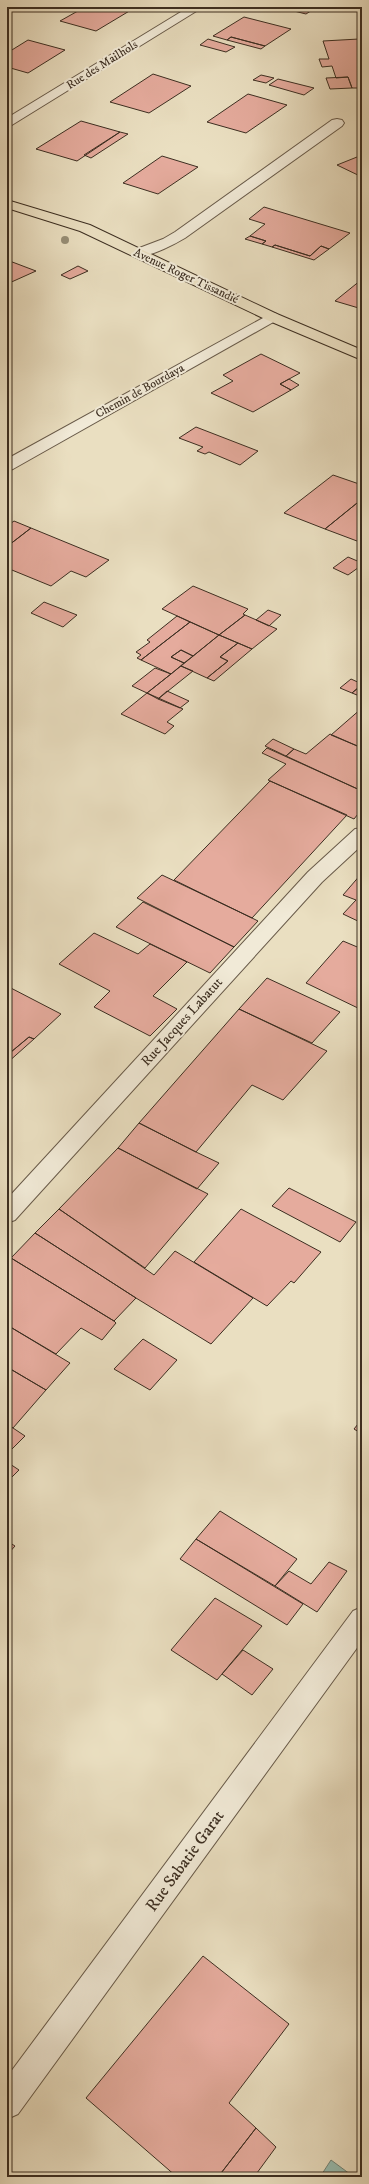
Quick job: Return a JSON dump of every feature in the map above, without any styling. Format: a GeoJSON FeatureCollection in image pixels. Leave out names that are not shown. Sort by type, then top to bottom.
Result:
{"type":"FeatureCollection","features":[{"type":"Feature","properties":{"kind":"main road","name":"Avenue Roger Tissandié"},"geometry":{"type":"LineString","coordinates":[[7,204],[85,228],[272,317],[362,355]]}},
{"type":"Feature","properties":{"kind":"street","name":"Rue des Mailhols"},"geometry":{"type":"LineString","coordinates":[[7,124],[197,7]]}},
{"type":"Feature","properties":{"kind":"street"},"geometry":{"type":"LineString","coordinates":[[139,253],[168,242],[180,235],[337,123]]}},
{"type":"Feature","properties":{"kind":"street","name":"Chemin de Bourdaya"},"geometry":{"type":"LineString","coordinates":[[7,466],[272,317]]}},
{"type":"Feature","properties":{"kind":"street","name":"Rue Jacques Labatut"},"geometry":{"type":"LineString","coordinates":[[7,1214],[315,877],[362,834]]}},
{"type":"Feature","properties":{"kind":"street","name":"Rue Sabatie Garat"},"geometry":{"type":"LineString","coordinates":[[7,2103],[362,1619]]}},
{"type":"Feature","properties":{"kind":"water"},"geometry":{"type":"Polygon","coordinates":[[[331,2160],[354,2177],[320,2177],[331,2160]]]}},
{"type":"Feature","properties":{"kind":"building"},"geometry":{"type":"Polygon","coordinates":[[[85,7],[121,7],[131,10],[96,31],[60,21],[85,7]]]}},
{"type":"Feature","properties":{"kind":"building"},"geometry":{"type":"Polygon","coordinates":[[[278,7],[317,7],[306,14],[278,7]]]}},
{"type":"Feature","properties":{"kind":"building"},"geometry":{"type":"Polygon","coordinates":[[[244,17],[291,29],[265,46],[231,37],[227,40],[213,36],[244,17]]]}},
{"type":"Feature","properties":{"kind":"building"},"geometry":{"type":"Polygon","coordinates":[[[231,37],[265,46],[261,49],[227,40],[231,37]]]}},
{"type":"Feature","properties":{"kind":"building"},"geometry":{"type":"Polygon","coordinates":[[[208,39],[235,47],[226,52],[200,45],[208,39]]]}},
{"type":"Feature","properties":{"kind":"building"},"geometry":{"type":"Polygon","coordinates":[[[359,39],[362,48],[362,88],[352,88],[348,77],[336,78],[332,66],[322,67],[319,59],[329,59],[323,41],[359,39]]]}},
{"type":"Feature","properties":{"kind":"building"},"geometry":{"type":"Polygon","coordinates":[[[28,40],[65,50],[28,73],[7,67],[7,53],[28,40]]]}},
{"type":"Feature","properties":{"kind":"building"},"geometry":{"type":"Polygon","coordinates":[[[153,74],[191,86],[149,113],[110,102],[153,74]]]}},
{"type":"Feature","properties":{"kind":"building"},"geometry":{"type":"Polygon","coordinates":[[[261,75],[274,78],[266,83],[253,80],[261,75]]]}},
{"type":"Feature","properties":{"kind":"building"},"geometry":{"type":"Polygon","coordinates":[[[348,77],[352,88],[330,89],[326,78],[348,77]]]}},
{"type":"Feature","properties":{"kind":"building"},"geometry":{"type":"Polygon","coordinates":[[[278,79],[314,88],[304,95],[269,85],[278,79]]]}},
{"type":"Feature","properties":{"kind":"building"},"geometry":{"type":"Polygon","coordinates":[[[248,94],[287,105],[246,133],[207,122],[248,94]]]}},
{"type":"Feature","properties":{"kind":"building"},"geometry":{"type":"Polygon","coordinates":[[[81,121],[120,132],[77,161],[36,149],[81,121]]]}},
{"type":"Feature","properties":{"kind":"building"},"geometry":{"type":"Polygon","coordinates":[[[120,132],[128,134],[91,158],[84,155],[120,132]]]}},
{"type":"Feature","properties":{"kind":"building"},"geometry":{"type":"Polygon","coordinates":[[[362,155],[362,177],[337,165],[362,155]]]}},
{"type":"Feature","properties":{"kind":"building"},"geometry":{"type":"Polygon","coordinates":[[[162,156],[198,167],[158,194],[123,183],[162,156]]]}},
{"type":"Feature","properties":{"kind":"building"},"geometry":{"type":"Polygon","coordinates":[[[264,207],[350,233],[329,249],[321,246],[310,256],[275,245],[272,247],[262,244],[266,241],[250,236],[265,224],[249,219],[264,207]]]}},
{"type":"Feature","properties":{"kind":"building"},"geometry":{"type":"Polygon","coordinates":[[[250,236],[266,241],[262,244],[245,239],[250,236]]]}},
{"type":"Feature","properties":{"kind":"building"},"geometry":{"type":"Polygon","coordinates":[[[275,245],[310,256],[321,246],[329,249],[314,260],[272,247],[275,245]]]}},
{"type":"Feature","properties":{"kind":"building"},"geometry":{"type":"Polygon","coordinates":[[[7,260],[36,271],[7,284],[7,260]]]}},
{"type":"Feature","properties":{"kind":"building"},"geometry":{"type":"Polygon","coordinates":[[[78,266],[88,271],[70,279],[61,275],[78,266]]]}},
{"type":"Feature","properties":{"kind":"building"},"geometry":{"type":"Polygon","coordinates":[[[361,280],[362,309],[335,301],[361,280]]]}},
{"type":"Feature","properties":{"kind":"building"},"geometry":{"type":"Polygon","coordinates":[[[261,354],[300,373],[280,384],[291,390],[253,412],[211,393],[233,381],[223,375],[261,354]]]}},
{"type":"Feature","properties":{"kind":"building"},"geometry":{"type":"Polygon","coordinates":[[[289,379],[299,385],[291,390],[280,384],[289,379]]]}},
{"type":"Feature","properties":{"kind":"building"},"geometry":{"type":"Polygon","coordinates":[[[196,427],[258,451],[240,465],[209,452],[205,454],[197,451],[203,447],[179,438],[196,427]]]}},
{"type":"Feature","properties":{"kind":"building"},"geometry":{"type":"Polygon","coordinates":[[[333,475],[362,485],[362,499],[325,529],[284,513],[333,475]]]}},
{"type":"Feature","properties":{"kind":"building"},"geometry":{"type":"Polygon","coordinates":[[[362,499],[362,537],[357,541],[325,529],[362,499]]]}},
{"type":"Feature","properties":{"kind":"building"},"geometry":{"type":"Polygon","coordinates":[[[14,521],[31,528],[9,545],[7,544],[7,526],[14,521]]]}},
{"type":"Feature","properties":{"kind":"building"},"geometry":{"type":"Polygon","coordinates":[[[31,528],[109,560],[86,577],[71,571],[51,586],[7,568],[7,544],[9,545],[31,528]]]}},
{"type":"Feature","properties":{"kind":"building"},"geometry":{"type":"Polygon","coordinates":[[[348,557],[362,563],[362,565],[348,575],[333,568],[348,557]]]}},
{"type":"Feature","properties":{"kind":"building"},"geometry":{"type":"Polygon","coordinates":[[[193,586],[248,609],[243,614],[245,615],[219,635],[162,609],[193,586]]]}},
{"type":"Feature","properties":{"kind":"building"},"geometry":{"type":"Polygon","coordinates":[[[44,602],[77,615],[63,627],[31,613],[44,602]]]}},
{"type":"Feature","properties":{"kind":"building"},"geometry":{"type":"Polygon","coordinates":[[[268,610],[281,615],[269,626],[256,620],[268,610]]]}},
{"type":"Feature","properties":{"kind":"building"},"geometry":{"type":"Polygon","coordinates":[[[245,615],[277,629],[252,649],[219,635],[245,615]]]}},
{"type":"Feature","properties":{"kind":"building"},"geometry":{"type":"Polygon","coordinates":[[[177,616],[190,622],[141,660],[137,658],[141,655],[136,652],[150,642],[147,640],[177,616]]]}},
{"type":"Feature","properties":{"kind":"building"},"geometry":{"type":"Polygon","coordinates":[[[190,622],[219,635],[193,656],[181,650],[171,657],[184,663],[171,674],[141,660],[190,622]]]}},
{"type":"Feature","properties":{"kind":"building"},"geometry":{"type":"Polygon","coordinates":[[[219,635],[238,643],[220,657],[228,661],[207,678],[181,666],[219,635]]]}},
{"type":"Feature","properties":{"kind":"building"},"geometry":{"type":"Polygon","coordinates":[[[238,643],[252,649],[214,681],[207,678],[228,661],[220,657],[238,643]]]}},
{"type":"Feature","properties":{"kind":"building"},"geometry":{"type":"Polygon","coordinates":[[[181,650],[193,656],[184,663],[171,657],[181,650]]]}},
{"type":"Feature","properties":{"kind":"building"},"geometry":{"type":"Polygon","coordinates":[[[181,666],[193,671],[158,699],[147,693],[181,666]]]}},
{"type":"Feature","properties":{"kind":"building"},"geometry":{"type":"Polygon","coordinates":[[[155,668],[171,674],[147,693],[132,686],[155,668]]]}},
{"type":"Feature","properties":{"kind":"building"},"geometry":{"type":"Polygon","coordinates":[[[351,679],[362,684],[352,693],[340,688],[351,679]]]}},
{"type":"Feature","properties":{"kind":"building"},"geometry":{"type":"Polygon","coordinates":[[[362,685],[362,697],[352,693],[362,685]]]}},
{"type":"Feature","properties":{"kind":"building"},"geometry":{"type":"Polygon","coordinates":[[[167,691],[189,701],[180,708],[158,699],[167,691]]]}},
{"type":"Feature","properties":{"kind":"building"},"geometry":{"type":"Polygon","coordinates":[[[147,693],[183,709],[167,722],[174,726],[165,734],[121,714],[147,693]]]}},
{"type":"Feature","properties":{"kind":"building"},"geometry":{"type":"Polygon","coordinates":[[[362,708],[362,748],[331,735],[362,708]]]}},
{"type":"Feature","properties":{"kind":"building"},"geometry":{"type":"Polygon","coordinates":[[[330,734],[362,748],[362,791],[286,756],[294,749],[306,754],[330,734]]]}},
{"type":"Feature","properties":{"kind":"building"},"geometry":{"type":"Polygon","coordinates":[[[273,739],[294,749],[286,756],[265,746],[273,739]]]}},
{"type":"Feature","properties":{"kind":"building"},"geometry":{"type":"Polygon","coordinates":[[[267,748],[362,791],[362,809],[354,819],[268,780],[286,764],[262,753],[267,748]]]}},
{"type":"Feature","properties":{"kind":"building"},"geometry":{"type":"Polygon","coordinates":[[[270,781],[347,815],[252,918],[174,880],[270,781]]]}},
{"type":"Feature","properties":{"kind":"building"},"geometry":{"type":"Polygon","coordinates":[[[362,873],[362,923],[343,914],[356,900],[343,895],[362,873]]]}},
{"type":"Feature","properties":{"kind":"building"},"geometry":{"type":"Polygon","coordinates":[[[162,875],[258,921],[234,947],[137,898],[162,875]]]}},
{"type":"Feature","properties":{"kind":"building"},"geometry":{"type":"Polygon","coordinates":[[[143,902],[234,947],[210,973],[116,927],[143,902]]]}},
{"type":"Feature","properties":{"kind":"building"},"geometry":{"type":"Polygon","coordinates":[[[94,933],[138,954],[150,944],[187,962],[153,996],[177,1009],[150,1036],[94,1007],[110,991],[59,964],[94,933]]]}},
{"type":"Feature","properties":{"kind":"building"},"geometry":{"type":"Polygon","coordinates":[[[343,941],[362,949],[362,1010],[306,983],[343,941]]]}},
{"type":"Feature","properties":{"kind":"building"},"geometry":{"type":"Polygon","coordinates":[[[267,978],[340,1012],[312,1043],[239,1009],[267,978]]]}},
{"type":"Feature","properties":{"kind":"building"},"geometry":{"type":"Polygon","coordinates":[[[7,986],[61,1014],[34,1039],[29,1037],[11,1052],[7,1050],[7,986]]]}},
{"type":"Feature","properties":{"kind":"building"},"geometry":{"type":"Polygon","coordinates":[[[239,1009],[327,1051],[283,1100],[252,1085],[196,1152],[139,1123],[239,1009]]]}},
{"type":"Feature","properties":{"kind":"building"},"geometry":{"type":"Polygon","coordinates":[[[29,1037],[34,1039],[7,1063],[7,1050],[11,1052],[29,1037]]]}},
{"type":"Feature","properties":{"kind":"building"},"geometry":{"type":"Polygon","coordinates":[[[139,1123],[219,1163],[197,1189],[118,1148],[139,1123]]]}},
{"type":"Feature","properties":{"kind":"building"},"geometry":{"type":"Polygon","coordinates":[[[118,1148],[208,1194],[145,1268],[59,1209],[118,1148]]]}},
{"type":"Feature","properties":{"kind":"building"},"geometry":{"type":"Polygon","coordinates":[[[289,1188],[356,1222],[340,1242],[272,1206],[289,1188]]]}},
{"type":"Feature","properties":{"kind":"building"},"geometry":{"type":"Polygon","coordinates":[[[59,1209],[154,1275],[175,1251],[253,1298],[211,1344],[35,1233],[59,1209]]]}},
{"type":"Feature","properties":{"kind":"building"},"geometry":{"type":"Polygon","coordinates":[[[241,1209],[321,1252],[294,1283],[291,1281],[267,1306],[194,1262],[241,1209]]]}},
{"type":"Feature","properties":{"kind":"building"},"geometry":{"type":"Polygon","coordinates":[[[35,1233],[136,1298],[114,1321],[11,1258],[35,1233]]]}},
{"type":"Feature","properties":{"kind":"building"},"geometry":{"type":"Polygon","coordinates":[[[11,1258],[116,1323],[102,1340],[81,1328],[56,1354],[7,1325],[7,1263],[11,1258]]]}},
{"type":"Feature","properties":{"kind":"building"},"geometry":{"type":"Polygon","coordinates":[[[7,1325],[70,1363],[46,1390],[7,1367],[7,1325]]]}},
{"type":"Feature","properties":{"kind":"building"},"geometry":{"type":"Polygon","coordinates":[[[143,1339],[177,1360],[150,1390],[114,1369],[143,1339]]]}},
{"type":"Feature","properties":{"kind":"building"},"geometry":{"type":"Polygon","coordinates":[[[7,1367],[46,1390],[13,1428],[7,1424],[7,1367]]]}},
{"type":"Feature","properties":{"kind":"building"},"geometry":{"type":"Polygon","coordinates":[[[362,1419],[362,1434],[354,1429],[362,1419]]]}},
{"type":"Feature","properties":{"kind":"building"},"geometry":{"type":"Polygon","coordinates":[[[7,1424],[25,1436],[7,1454],[7,1424]]]}},
{"type":"Feature","properties":{"kind":"building"},"geometry":{"type":"Polygon","coordinates":[[[7,1462],[19,1470],[7,1482],[7,1462]]]}},
{"type":"Feature","properties":{"kind":"building"},"geometry":{"type":"Polygon","coordinates":[[[220,1511],[297,1559],[275,1586],[196,1539],[220,1511]]]}},
{"type":"Feature","properties":{"kind":"building"},"geometry":{"type":"Polygon","coordinates":[[[196,1539],[303,1604],[287,1625],[180,1559],[196,1539]]]}},
{"type":"Feature","properties":{"kind":"building"},"geometry":{"type":"Polygon","coordinates":[[[7,1541],[15,1546],[7,1555],[7,1541]]]}},
{"type":"Feature","properties":{"kind":"building"},"geometry":{"type":"Polygon","coordinates":[[[329,1562],[347,1571],[317,1612],[275,1586],[289,1571],[311,1584],[329,1562]]]}},
{"type":"Feature","properties":{"kind":"building"},"geometry":{"type":"Polygon","coordinates":[[[215,1598],[262,1626],[217,1680],[171,1650],[215,1598]]]}},
{"type":"Feature","properties":{"kind":"building"},"geometry":{"type":"Polygon","coordinates":[[[243,1650],[273,1669],[252,1695],[222,1674],[243,1650]]]}},
{"type":"Feature","properties":{"kind":"building"},"geometry":{"type":"Polygon","coordinates":[[[203,1956],[289,2024],[229,2103],[256,2128],[218,2177],[177,2177],[86,2098],[203,1956]]]}},
{"type":"Feature","properties":{"kind":"building"},"geometry":{"type":"Polygon","coordinates":[[[256,2128],[276,2147],[254,2177],[218,2177],[256,2128]]]}}]}
